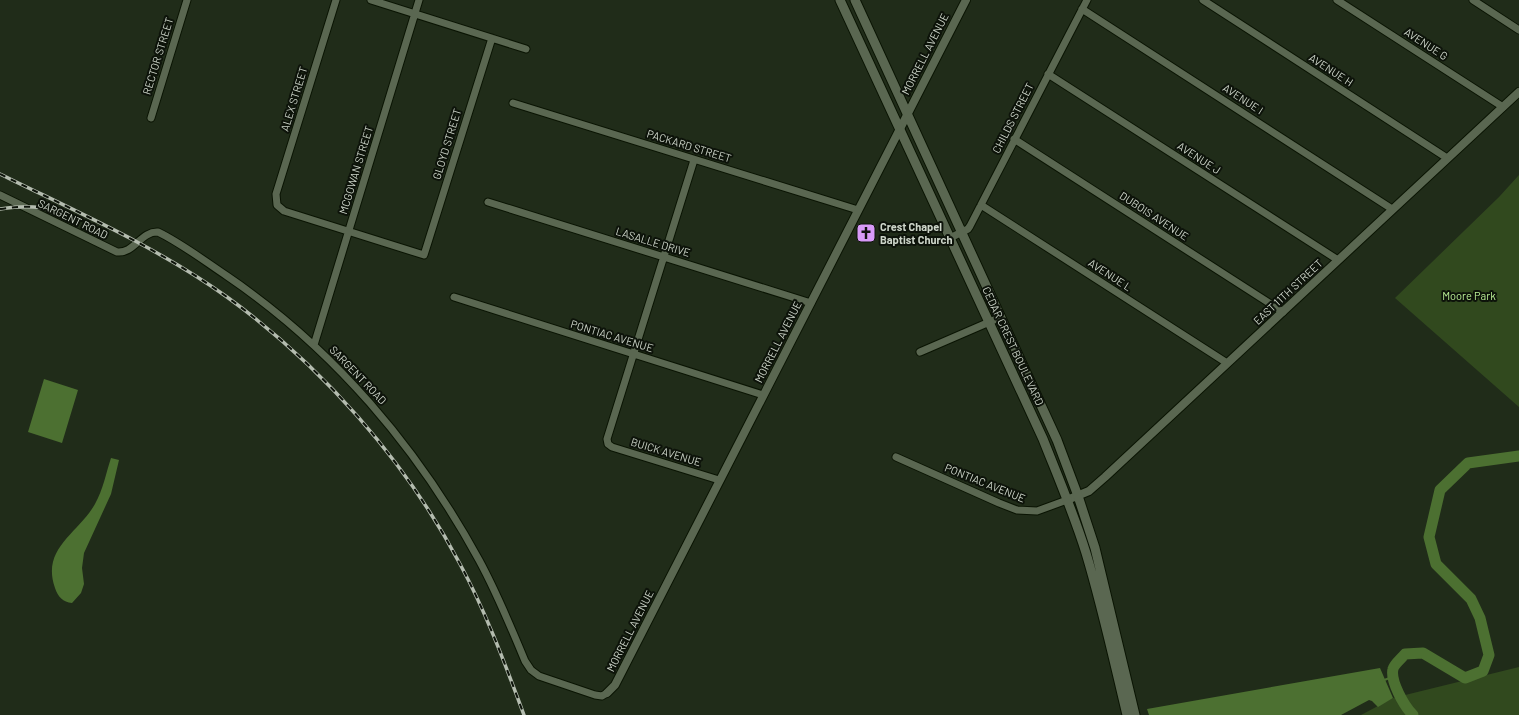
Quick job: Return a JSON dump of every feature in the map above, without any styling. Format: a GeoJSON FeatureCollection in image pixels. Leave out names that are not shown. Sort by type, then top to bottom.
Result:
{"type":"FeatureCollection","features":[{"type":"Feature","properties":{"kind":"main road","name":"CEDAR CREST BOULEVARD"},"geometry":{"type":"LineString","coordinates":[[840,0],[1043,439],[1086,552],[1112,634],[1134,715]]}},
{"type":"Feature","properties":{"kind":"main road","name":"CEDAR CREST BOULEVARD"},"geometry":{"type":"LineString","coordinates":[[855,0],[1057,440],[1078,496],[1095,548],[1127,715]]}},
{"type":"Feature","properties":{"kind":"street","name":"RECTOR STREET"},"geometry":{"type":"LineString","coordinates":[[151,118],[187,0]]}},
{"type":"Feature","properties":{"kind":"street","name":"ALEX STREET"},"geometry":{"type":"LineString","coordinates":[[336,0],[276,194],[277,205],[284,210],[349,232]]}},
{"type":"Feature","properties":{"kind":"street"},"geometry":{"type":"LineString","coordinates":[[371,0],[526,49]]}},
{"type":"Feature","properties":{"kind":"street","name":"MCGOWAN STREET"},"geometry":{"type":"LineString","coordinates":[[314,345],[419,0]]}},
{"type":"Feature","properties":{"kind":"street","name":"MORRELL AVENUE"},"geometry":{"type":"LineString","coordinates":[[607,693],[615,685],[966,0]]}},
{"type":"Feature","properties":{"kind":"street","name":"CHILDS STREET"},"geometry":{"type":"LineString","coordinates":[[950,238],[970,226],[1087,0]]}},
{"type":"Feature","properties":{"kind":"street","name":"AVENUE G"},"geometry":{"type":"LineString","coordinates":[[1337,0],[1503,107]]}},
{"type":"Feature","properties":{"kind":"street"},"geometry":{"type":"LineString","coordinates":[[1473,0],[1519,30]]}},
{"type":"Feature","properties":{"kind":"street","name":"AVENUE H"},"geometry":{"type":"LineString","coordinates":[[1205,1],[1447,158]]}},
{"type":"Feature","properties":{"kind":"street","name":"AVENUE I"},"geometry":{"type":"LineString","coordinates":[[1082,9],[1392,209]]}},
{"type":"Feature","properties":{"kind":"street","name":"GLOYD STREET"},"geometry":{"type":"LineString","coordinates":[[349,232],[424,255],[492,38]]}},
{"type":"Feature","properties":{"kind":"street","name":"AVENUE J"},"geometry":{"type":"LineString","coordinates":[[1048,74],[1338,260]]}},
{"type":"Feature","properties":{"kind":"street","name":"EAST 11TH STREET"},"geometry":{"type":"LineString","coordinates":[[1067,500],[1089,491],[1105,477],[1519,92]]}},
{"type":"Feature","properties":{"kind":"street","name":"PACKARD STREET"},"geometry":{"type":"LineString","coordinates":[[513,103],[858,210]]}},
{"type":"Feature","properties":{"kind":"street","name":"DUBOIS AVENUE"},"geometry":{"type":"LineString","coordinates":[[1014,140],[1283,312]]}},
{"type":"Feature","properties":{"kind":"street"},"geometry":{"type":"LineString","coordinates":[[633,354],[694,160]]}},
{"type":"Feature","properties":{"kind":"street","name":"SARGENT ROAD"},"geometry":{"type":"LineString","coordinates":[[0,196],[117,252],[122,253],[128,250],[152,231],[164,234],[246,289],[314,345],[375,408],[420,465],[480,560],[525,662],[531,670],[546,679],[595,695],[602,696],[607,693]]}},
{"type":"Feature","properties":{"kind":"street","name":"LASALLE DRIVE"},"geometry":{"type":"LineString","coordinates":[[488,202],[811,303]]}},
{"type":"Feature","properties":{"kind":"street","name":"AVENUE L"},"geometry":{"type":"LineString","coordinates":[[981,205],[1227,363]]}},
{"type":"Feature","properties":{"kind":"street","name":"PONTIAC AVENUE"},"geometry":{"type":"LineString","coordinates":[[454,297],[763,395]]}},
{"type":"Feature","properties":{"kind":"street"},"geometry":{"type":"LineString","coordinates":[[920,352],[1001,317]]}},
{"type":"Feature","properties":{"kind":"street","name":"BUICK AVENUE"},"geometry":{"type":"LineString","coordinates":[[633,354],[607,439],[608,444],[612,447],[719,480]]}},
{"type":"Feature","properties":{"kind":"street","name":"PONTIAC AVENUE"},"geometry":{"type":"LineString","coordinates":[[896,457],[1017,510],[1037,511],[1067,500]]}},
{"type":"Feature","properties":{"kind":"green space","name":"Moore Park"},"geometry":{"type":"Polygon","coordinates":[[[1519,175],[1519,407],[1395,298],[1499,197],[1519,175]]]}},
{"type":"Feature","properties":{"kind":"green space"},"geometry":{"type":"Polygon","coordinates":[[[1519,667],[1519,715],[1361,715],[1393,698],[1519,667]]]}},
{"type":"Feature","properties":{"kind":"shaded area"},"geometry":{"type":"Polygon","coordinates":[[[44,379],[78,390],[62,443],[28,432],[44,379]]]}},
{"type":"Feature","properties":{"kind":"shaded area"},"geometry":{"type":"Polygon","coordinates":[[[111,458],[119,460],[111,494],[84,553],[82,568],[84,584],[81,593],[72,603],[66,602],[59,596],[55,588],[52,574],[53,562],[63,542],[88,515],[98,499],[111,458]]]}},
{"type":"Feature","properties":{"kind":"shaded area"},"geometry":{"type":"Polygon","coordinates":[[[1380,668],[1393,698],[1378,707],[1369,700],[1341,715],[1149,715],[1147,709],[1380,668]]]}},
{"type":"Feature","properties":{"kind":"waterway"},"geometry":{"type":"LineString","coordinates":[[1413,715],[1398,693],[1393,674],[1395,665],[1405,654],[1423,653],[1465,678],[1483,671],[1489,655],[1480,618],[1471,599],[1436,564],[1429,537],[1440,490],[1468,463],[1519,456]]}},
{"type":"Feature","properties":{"kind":"waterway"},"geometry":{"type":"LineString","coordinates":[[1384,680],[1393,677]]}},
{"type":"Feature","properties":{"kind":"railway"},"geometry":{"type":"LineString","coordinates":[[0,174],[145,246],[200,279],[227,297],[262,324],[328,384],[387,452],[414,488],[438,526],[460,564],[495,638],[524,715]]}},
{"type":"Feature","properties":{"kind":"railway"},"geometry":{"type":"LineString","coordinates":[[0,209],[22,207],[40,208],[57,211],[78,218]]}},
{"type":"Feature","properties":{"kind":"place","name":"Crest Chapel Baptist Church"},"geometry":{"type":"Point","coordinates":[866,233]}}]}
